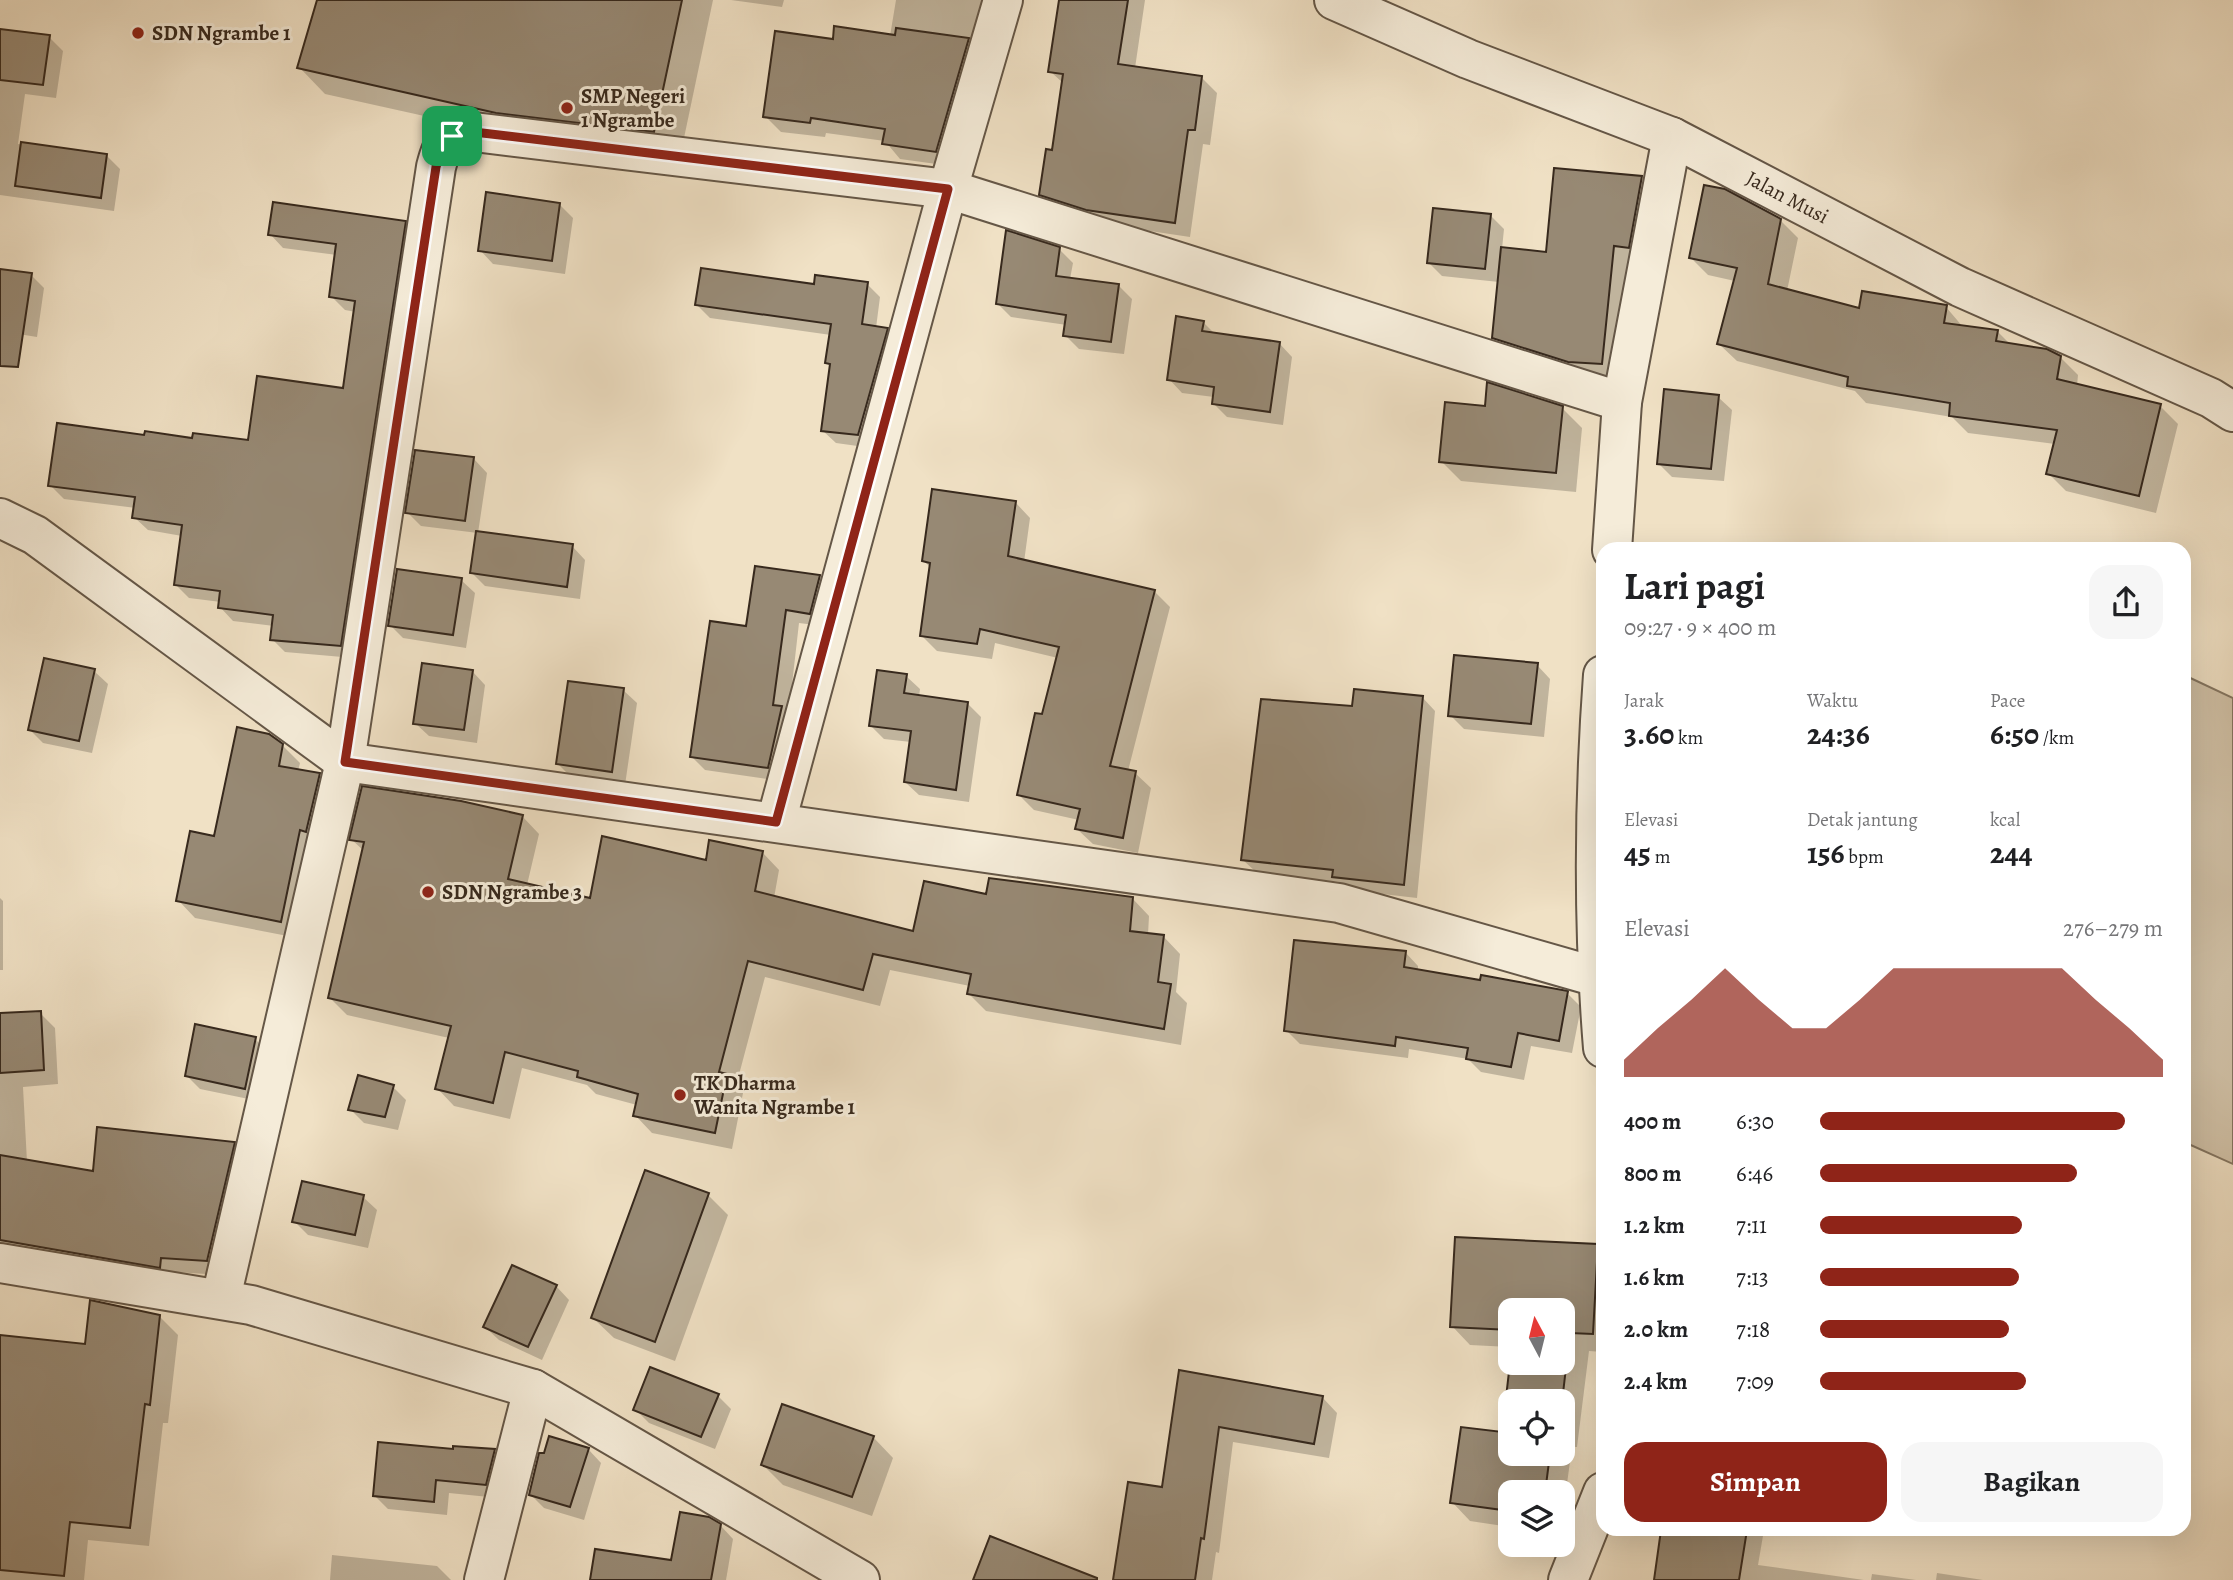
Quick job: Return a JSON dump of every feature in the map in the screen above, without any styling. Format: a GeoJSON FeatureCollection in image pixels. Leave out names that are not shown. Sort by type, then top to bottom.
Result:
{"type":"FeatureCollection","features":[{"type":"Feature","properties":{"kind":"street"},"geometry":{"type":"LineString","coordinates":[[776,822],[948,189],[1003,0]]}},
{"type":"Feature","properties":{"kind":"street","name":"Jalan Musi"},"geometry":{"type":"LineString","coordinates":[[1334,0],[1468,60],[1672,137],[1960,287],[2211,398],[2233,412]]}},
{"type":"Feature","properties":{"kind":"street"},"geometry":{"type":"LineString","coordinates":[[221,1298],[345,762],[436,167],[440,149],[452,136],[474,132],[948,189],[1622,402]]}},
{"type":"Feature","properties":{"kind":"street"},"geometry":{"type":"LineString","coordinates":[[1613,542],[1622,402],[1672,137]]}},
{"type":"Feature","properties":{"kind":"street"},"geometry":{"type":"LineString","coordinates":[[0,518],[35,535],[345,762],[1339,903],[1596,978]]}},
{"type":"Feature","properties":{"kind":"street"},"geometry":{"type":"LineString","coordinates":[[0,1263],[221,1298],[533,1389],[860,1580]]}},
{"type":"Feature","properties":{"kind":"street"},"geometry":{"type":"LineString","coordinates":[[484,1580],[533,1389]]}},
{"type":"Feature","properties":{"kind":"street"},"geometry":{"type":"LineString","coordinates":[[1568,1580],[1596,1510]]}},
{"type":"Feature","properties":{"kind":"shaded area"},"geometry":{"type":"Polygon","coordinates":[[[2191,678],[2233,698],[2233,1164],[2191,1145],[2191,678]]]}},
{"type":"Feature","properties":{"kind":"building","name":"SMP Negeri 1 Ngrambe"},"geometry":{"type":"Polygon","coordinates":[[[317,0],[682,0],[654,132],[496,113],[297,68],[317,0]]]}},
{"type":"Feature","properties":{"kind":"building"},"geometry":{"type":"Polygon","coordinates":[[[1059,0],[1128,0],[1118,64],[1202,76],[1195,130],[1188,130],[1175,223],[1086,210],[1039,195],[1046,149],[1052,150],[1063,74],[1048,72],[1059,0]]]}},
{"type":"Feature","properties":{"kind":"building"},"geometry":{"type":"Polygon","coordinates":[[[834,26],[895,35],[896,28],[969,38],[936,152],[882,144],[885,129],[811,118],[810,123],[763,117],[775,31],[833,39],[834,26]]]}},
{"type":"Feature","properties":{"kind":"building"},"geometry":{"type":"Polygon","coordinates":[[[0,29],[50,35],[43,85],[0,80],[0,29]]]}},
{"type":"Feature","properties":{"kind":"building"},"geometry":{"type":"Polygon","coordinates":[[[21,142],[107,154],[101,198],[15,186],[21,142]]]}},
{"type":"Feature","properties":{"kind":"building"},"geometry":{"type":"Polygon","coordinates":[[[1554,168],[1642,176],[1629,248],[1614,246],[1602,364],[1568,362],[1492,338],[1501,247],[1546,252],[1554,168]]]}},
{"type":"Feature","properties":{"kind":"building"},"geometry":{"type":"Polygon","coordinates":[[[1704,185],[1725,189],[1781,219],[1768,284],[1859,308],[1862,291],[1947,305],[1944,323],[1998,330],[1996,341],[2047,349],[2061,356],[2057,379],[2161,404],[2139,496],[2046,474],[2057,430],[1949,416],[1950,403],[1847,386],[1848,377],[1717,344],[1737,268],[1689,258],[1704,185]]]}},
{"type":"Feature","properties":{"kind":"building"},"geometry":{"type":"Polygon","coordinates":[[[486,192],[560,203],[552,261],[478,251],[486,192]]]}},
{"type":"Feature","properties":{"kind":"building"},"geometry":{"type":"Polygon","coordinates":[[[273,202],[406,221],[341,646],[270,640],[273,615],[218,608],[220,591],[174,585],[182,525],[132,518],[135,497],[48,486],[57,423],[144,435],[145,431],[192,438],[193,433],[248,440],[257,376],[343,388],[355,301],[329,297],[336,244],[268,235],[273,202]]]}},
{"type":"Feature","properties":{"kind":"building"},"geometry":{"type":"Polygon","coordinates":[[[1433,208],[1491,214],[1485,269],[1427,263],[1433,208]]]}},
{"type":"Feature","properties":{"kind":"building"},"geometry":{"type":"Polygon","coordinates":[[[1006,230],[1060,247],[1056,276],[1119,284],[1111,342],[1063,336],[1066,315],[996,304],[1006,230]]]}},
{"type":"Feature","properties":{"kind":"building"},"geometry":{"type":"Polygon","coordinates":[[[701,268],[814,284],[815,275],[868,282],[862,324],[888,328],[858,435],[821,431],[830,364],[825,363],[831,324],[695,305],[701,268]]]}},
{"type":"Feature","properties":{"kind":"building"},"geometry":{"type":"Polygon","coordinates":[[[0,269],[32,273],[18,367],[0,366],[0,269]]]}},
{"type":"Feature","properties":{"kind":"building"},"geometry":{"type":"Polygon","coordinates":[[[1176,316],[1204,321],[1202,331],[1280,342],[1270,412],[1212,404],[1214,387],[1167,380],[1176,316]]]}},
{"type":"Feature","properties":{"kind":"building"},"geometry":{"type":"Polygon","coordinates":[[[1487,382],[1563,406],[1556,473],[1439,462],[1445,402],[1485,406],[1487,382]]]}},
{"type":"Feature","properties":{"kind":"building"},"geometry":{"type":"Polygon","coordinates":[[[1664,389],[1719,395],[1711,469],[1657,464],[1664,389]]]}},
{"type":"Feature","properties":{"kind":"building"},"geometry":{"type":"Polygon","coordinates":[[[415,450],[474,457],[465,521],[405,513],[415,450]]]}},
{"type":"Feature","properties":{"kind":"building"},"geometry":{"type":"Polygon","coordinates":[[[932,489],[1016,501],[1008,556],[1155,590],[1110,766],[1136,771],[1123,838],[1075,829],[1080,809],[1017,795],[1035,713],[1042,714],[1059,647],[980,629],[977,644],[920,636],[930,563],[922,561],[932,489]]]}},
{"type":"Feature","properties":{"kind":"building"},"geometry":{"type":"Polygon","coordinates":[[[476,531],[573,544],[567,587],[470,573],[476,531]]]}},
{"type":"Feature","properties":{"kind":"building"},"geometry":{"type":"Polygon","coordinates":[[[755,566],[820,575],[810,614],[786,610],[773,705],[782,706],[768,768],[690,757],[710,621],[746,626],[755,566]]]}},
{"type":"Feature","properties":{"kind":"building"},"geometry":{"type":"Polygon","coordinates":[[[397,569],[462,578],[453,635],[388,626],[397,569]]]}},
{"type":"Feature","properties":{"kind":"building"},"geometry":{"type":"Polygon","coordinates":[[[1454,655],[1538,663],[1531,724],[1448,716],[1454,655]]]}},
{"type":"Feature","properties":{"kind":"building"},"geometry":{"type":"Polygon","coordinates":[[[44,658],[95,669],[79,741],[28,730],[44,658]]]}},
{"type":"Feature","properties":{"kind":"building"},"geometry":{"type":"Polygon","coordinates":[[[422,663],[473,670],[464,730],[413,724],[422,663]]]}},
{"type":"Feature","properties":{"kind":"building"},"geometry":{"type":"Polygon","coordinates":[[[877,670],[907,674],[904,693],[968,702],[956,790],[904,782],[911,731],[869,726],[877,670]]]}},
{"type":"Feature","properties":{"kind":"building"},"geometry":{"type":"Polygon","coordinates":[[[568,681],[624,688],[612,772],[556,764],[568,681]]]}},
{"type":"Feature","properties":{"kind":"building"},"geometry":{"type":"Polygon","coordinates":[[[1354,689],[1423,696],[1404,885],[1332,877],[1333,870],[1241,860],[1261,699],[1352,706],[1354,689]]]}},
{"type":"Feature","properties":{"kind":"building"},"geometry":{"type":"Polygon","coordinates":[[[237,727],[269,734],[283,744],[279,766],[320,773],[306,832],[300,830],[281,922],[176,901],[190,831],[214,836],[237,727]]]}},
{"type":"Feature","properties":{"kind":"building"},"geometry":{"type":"Polygon","coordinates":[[[362,786],[461,801],[523,815],[508,879],[590,898],[602,836],[706,860],[709,840],[763,851],[755,891],[913,931],[924,881],[986,894],[989,878],[1133,897],[1130,931],[1164,935],[1158,982],[1171,984],[1164,1029],[967,994],[971,974],[873,954],[863,990],[748,961],[719,1072],[727,1074],[715,1133],[633,1116],[638,1094],[577,1077],[578,1071],[505,1052],[493,1103],[435,1089],[451,1026],[328,998],[364,842],[349,840],[362,786]]]}},
{"type":"Feature","properties":{"kind":"building"},"geometry":{"type":"Polygon","coordinates":[[[1294,940],[1406,951],[1404,967],[1480,980],[1481,975],[1568,991],[1559,1041],[1518,1033],[1511,1067],[1466,1059],[1468,1048],[1396,1037],[1395,1046],[1284,1031],[1294,940]]]}},
{"type":"Feature","properties":{"kind":"building"},"geometry":{"type":"Polygon","coordinates":[[[41,1011],[44,1070],[0,1073],[0,1013],[41,1011]]]}},
{"type":"Feature","properties":{"kind":"building"},"geometry":{"type":"Polygon","coordinates":[[[195,1024],[256,1037],[245,1089],[185,1076],[195,1024]]]}},
{"type":"Feature","properties":{"kind":"building"},"geometry":{"type":"Polygon","coordinates":[[[358,1075],[394,1085],[385,1117],[348,1110],[358,1075]]]}},
{"type":"Feature","properties":{"kind":"building"},"geometry":{"type":"Polygon","coordinates":[[[97,1127],[235,1142],[207,1261],[161,1258],[160,1268],[0,1240],[0,1155],[93,1171],[97,1127]]]}},
{"type":"Feature","properties":{"kind":"building"},"geometry":{"type":"Polygon","coordinates":[[[645,1170],[709,1193],[655,1342],[591,1318],[645,1170]]]}},
{"type":"Feature","properties":{"kind":"building"},"geometry":{"type":"Polygon","coordinates":[[[302,1181],[364,1195],[355,1235],[292,1222],[302,1181]]]}},
{"type":"Feature","properties":{"kind":"building"},"geometry":{"type":"Polygon","coordinates":[[[1455,1237],[1596,1244],[1593,1334],[1575,1333],[1575,1298],[1498,1298],[1498,1329],[1450,1327],[1455,1237]]]}},
{"type":"Feature","properties":{"kind":"building"},"geometry":{"type":"Polygon","coordinates":[[[512,1265],[557,1285],[528,1347],[483,1327],[512,1265]]]}},
{"type":"Feature","properties":{"kind":"building"},"geometry":{"type":"Polygon","coordinates":[[[90,1300],[160,1315],[150,1405],[145,1404],[130,1528],[70,1522],[64,1576],[0,1570],[0,1335],[85,1344],[90,1300]]]}},
{"type":"Feature","properties":{"kind":"building"},"geometry":{"type":"Polygon","coordinates":[[[650,1367],[719,1394],[701,1437],[633,1410],[650,1367]]]}},
{"type":"Feature","properties":{"kind":"building"},"geometry":{"type":"Polygon","coordinates":[[[1179,1370],[1323,1396],[1314,1444],[1219,1427],[1204,1539],[1201,1538],[1195,1580],[1113,1580],[1128,1482],[1162,1487],[1179,1370]]]}},
{"type":"Feature","properties":{"kind":"building"},"geometry":{"type":"Polygon","coordinates":[[[1508,1376],[1565,1376],[1564,1389],[1507,1389],[1508,1376]]]}},
{"type":"Feature","properties":{"kind":"building"},"geometry":{"type":"Polygon","coordinates":[[[782,1404],[874,1436],[852,1497],[761,1465],[782,1404]]]}},
{"type":"Feature","properties":{"kind":"building"},"geometry":{"type":"Polygon","coordinates":[[[1461,1427],[1498,1432],[1498,1466],[1548,1466],[1547,1480],[1498,1480],[1498,1509],[1450,1503],[1461,1427]]]}},
{"type":"Feature","properties":{"kind":"building"},"geometry":{"type":"Polygon","coordinates":[[[549,1436],[589,1448],[570,1507],[529,1495],[539,1453],[544,1453],[549,1436]]]}},
{"type":"Feature","properties":{"kind":"building"},"geometry":{"type":"Polygon","coordinates":[[[378,1442],[453,1449],[453,1446],[495,1449],[486,1485],[436,1480],[434,1502],[373,1496],[378,1442]]]}},
{"type":"Feature","properties":{"kind":"building"},"geometry":{"type":"Polygon","coordinates":[[[680,1512],[709,1517],[721,1524],[711,1580],[590,1580],[595,1549],[671,1560],[680,1512]]]}},
{"type":"Feature","properties":{"kind":"building"},"geometry":{"type":"Polygon","coordinates":[[[990,1536],[1097,1578],[1097,1580],[973,1580],[990,1536]]]}},
{"type":"Feature","properties":{"kind":"building"},"geometry":{"type":"Polygon","coordinates":[[[1660,1536],[1746,1536],[1739,1580],[1654,1580],[1660,1536]]]}},
{"type":"Feature","properties":{"kind":"place","name":"SDN Ngrambe 1"},"geometry":{"type":"Point","coordinates":[138,33]}},
{"type":"Feature","properties":{"kind":"place","name":"SMP Negeri 1 Ngrambe"},"geometry":{"type":"Point","coordinates":[567,108]}},
{"type":"Feature","properties":{"kind":"place","name":"SDN Ngrambe 3"},"geometry":{"type":"Point","coordinates":[428,892]}},
{"type":"Feature","properties":{"kind":"place","name":"TK Dharma Wanita Ngrambe 1"},"geometry":{"type":"Point","coordinates":[680,1095]}},
{"type":"Feature","properties":{"kind":"route"},"geometry":{"type":"LineString","coordinates":[[474,132],[948,189],[776,822],[345,762],[436,167],[440,149],[452,136],[474,132]]}}]}
